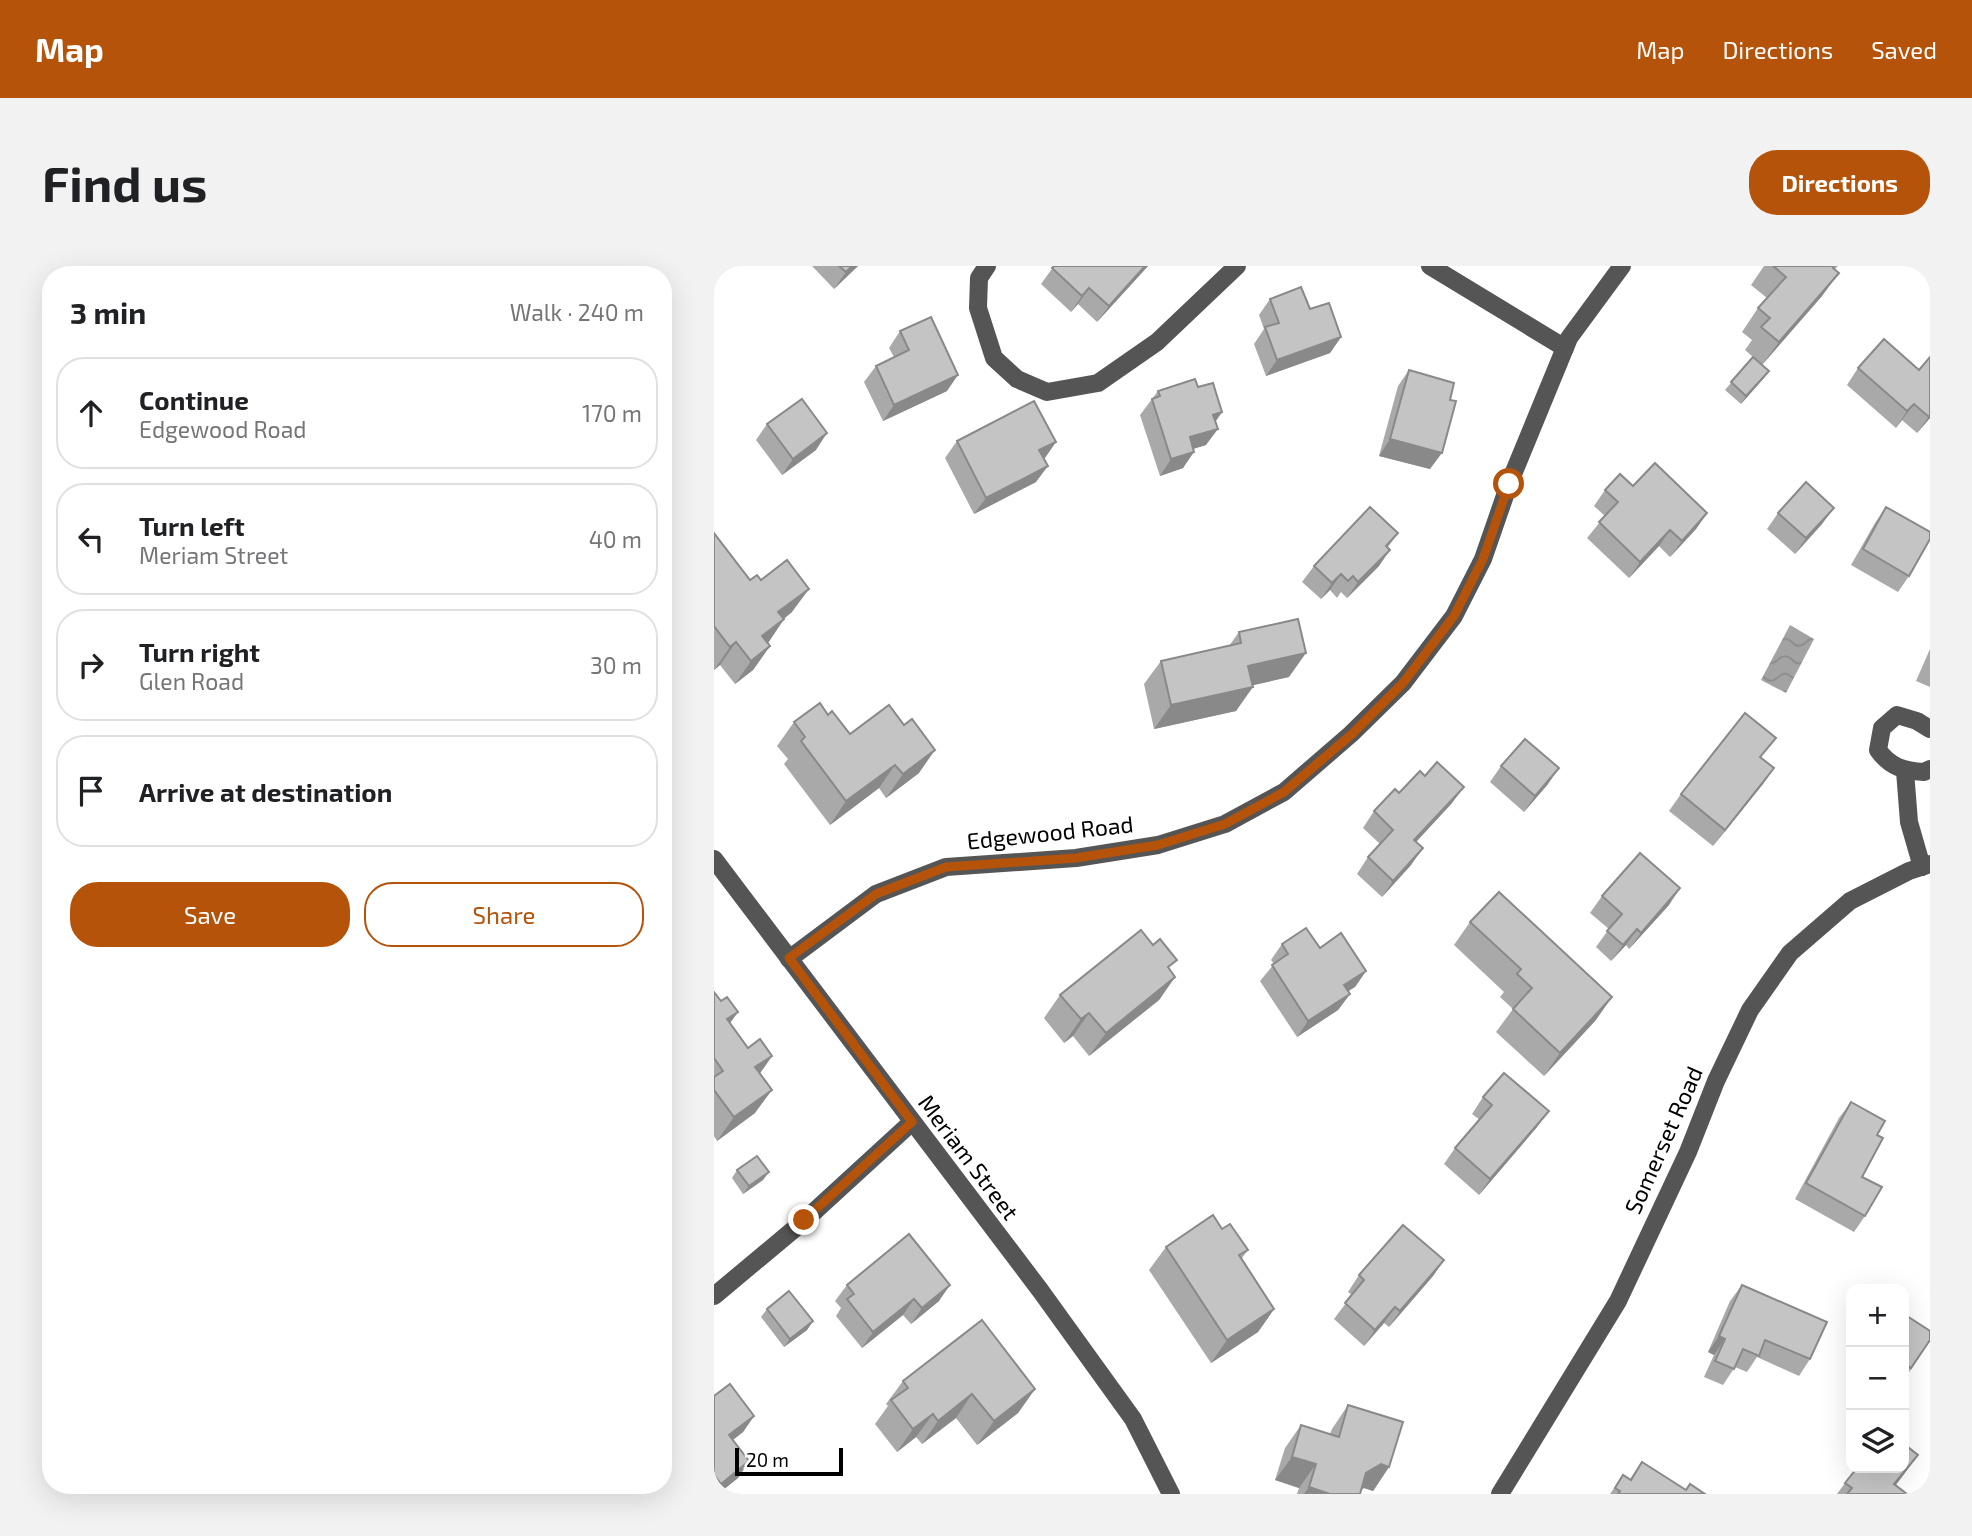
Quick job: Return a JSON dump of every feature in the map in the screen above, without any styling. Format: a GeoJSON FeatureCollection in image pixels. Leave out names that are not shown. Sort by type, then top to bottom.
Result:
{"type":"FeatureCollection","features":[{"type":"Feature","properties":{"kind":"street"},"geometry":{"type":"LineString","coordinates":[[987,266],[979,278],[978,308],[994,358],[1017,379],[1047,392],[1098,383],[1157,342],[1237,266]]}},
{"type":"Feature","properties":{"kind":"street"},"geometry":{"type":"LineString","coordinates":[[1430,266],[1565,348]]}},
{"type":"Feature","properties":{"kind":"street","name":"Edgewood Road"},"geometry":{"type":"LineString","coordinates":[[789,958],[876,894],[946,867],[1076,858],[1158,845],[1225,824],[1284,792],[1352,734],[1403,683],[1454,616],[1483,559],[1509,484],[1569,338],[1622,266]]}},
{"type":"Feature","properties":{"kind":"street"},"geometry":{"type":"LineString","coordinates":[[1930,729],[1917,721],[1897,715],[1882,728],[1878,750],[1887,762],[1905,771],[1924,772],[1930,769]]}},
{"type":"Feature","properties":{"kind":"street"},"geometry":{"type":"LineString","coordinates":[[1905,771],[1909,822],[1926,865]]}},
{"type":"Feature","properties":{"kind":"street","name":"Meriam Street"},"geometry":{"type":"LineString","coordinates":[[714,859],[1033,1280],[1133,1419],[1171,1494]]}},
{"type":"Feature","properties":{"kind":"street","name":"Somerset Road"},"geometry":{"type":"LineString","coordinates":[[1500,1494],[1618,1301],[1688,1152],[1716,1081],[1750,1010],[1790,953],[1850,901],[1926,865]]}},
{"type":"Feature","properties":{"kind":"street"},"geometry":{"type":"LineString","coordinates":[[714,1296],[804,1220],[912,1122]]}},
{"type":"Feature","properties":{"kind":"water"},"geometry":{"type":"Polygon","coordinates":[[[1790,625],[1814,639],[1786,693],[1761,680],[1790,625]]]}},
{"type":"Feature","properties":{"kind":"building"},"geometry":{"type":"Polygon","coordinates":[[[839,266],[852,266],[846,272],[839,266]]]}},
{"type":"Feature","properties":{"kind":"building"},"geometry":{"type":"Polygon","coordinates":[[[1145,266],[1109,306],[1089,288],[1082,296],[1052,268],[1145,266]]]}},
{"type":"Feature","properties":{"kind":"building"},"geometry":{"type":"Polygon","coordinates":[[[1773,266],[1834,266],[1839,273],[1779,342],[1761,327],[1770,318],[1758,308],[1786,277],[1773,266]]]}},
{"type":"Feature","properties":{"kind":"building"},"geometry":{"type":"Polygon","coordinates":[[[1301,287],[1310,309],[1329,303],[1341,337],[1277,360],[1265,327],[1279,323],[1270,299],[1301,287]]]}},
{"type":"Feature","properties":{"kind":"building"},"geometry":{"type":"Polygon","coordinates":[[[931,317],[958,375],[894,405],[876,366],[909,350],[900,331],[931,317]]]}},
{"type":"Feature","properties":{"kind":"building"},"geometry":{"type":"Polygon","coordinates":[[[1884,339],[1919,370],[1930,357],[1929,417],[1914,404],[1907,411],[1858,368],[1884,339]]]}},
{"type":"Feature","properties":{"kind":"building"},"geometry":{"type":"Polygon","coordinates":[[[1753,357],[1769,371],[1746,396],[1731,382],[1753,357]]]}},
{"type":"Feature","properties":{"kind":"building"},"geometry":{"type":"Polygon","coordinates":[[[1409,370],[1454,383],[1450,400],[1456,401],[1442,453],[1390,439],[1409,370]]]}},
{"type":"Feature","properties":{"kind":"building"},"geometry":{"type":"Polygon","coordinates":[[[1195,379],[1198,387],[1213,383],[1222,412],[1213,415],[1218,429],[1190,437],[1194,452],[1171,459],[1152,399],[1160,396],[1158,391],[1195,379]]]}},
{"type":"Feature","properties":{"kind":"building"},"geometry":{"type":"Polygon","coordinates":[[[802,399],[827,433],[793,459],[767,424],[802,399]]]}},
{"type":"Feature","properties":{"kind":"building"},"geometry":{"type":"Polygon","coordinates":[[[1034,401],[1056,442],[1039,450],[1048,466],[986,498],[957,441],[1034,401]]]}},
{"type":"Feature","properties":{"kind":"building"},"geometry":{"type":"Polygon","coordinates":[[[1655,463],[1707,513],[1682,541],[1670,530],[1640,562],[1599,522],[1618,502],[1605,490],[1620,474],[1633,486],[1655,463]]]}},
{"type":"Feature","properties":{"kind":"building"},"geometry":{"type":"Polygon","coordinates":[[[1806,482],[1834,508],[1806,538],[1778,513],[1806,482]]]}},
{"type":"Feature","properties":{"kind":"building"},"geometry":{"type":"Polygon","coordinates":[[[1370,507],[1398,533],[1386,546],[1390,550],[1358,582],[1353,576],[1348,581],[1341,574],[1332,583],[1314,566],[1370,507]]]}},
{"type":"Feature","properties":{"kind":"building"},"geometry":{"type":"Polygon","coordinates":[[[1886,507],[1930,532],[1930,539],[1909,576],[1863,549],[1886,507]]]}},
{"type":"Feature","properties":{"kind":"building"},"geometry":{"type":"Polygon","coordinates":[[[714,533],[750,580],[757,575],[761,580],[787,560],[809,589],[778,612],[784,619],[762,636],[770,646],[751,661],[736,642],[730,647],[714,626],[714,533]]]}},
{"type":"Feature","properties":{"kind":"building"},"geometry":{"type":"Polygon","coordinates":[[[1298,619],[1306,653],[1248,666],[1253,687],[1171,705],[1161,661],[1241,643],[1239,632],[1298,619]]]}},
{"type":"Feature","properties":{"kind":"building"},"geometry":{"type":"Polygon","coordinates":[[[820,703],[828,715],[832,711],[850,734],[889,705],[904,725],[912,719],[935,750],[903,774],[895,765],[846,801],[801,741],[805,737],[794,722],[820,703]]]}},
{"type":"Feature","properties":{"kind":"building"},"geometry":{"type":"Polygon","coordinates":[[[1745,713],[1776,738],[1760,757],[1774,768],[1725,830],[1681,794],[1745,713]]]}},
{"type":"Feature","properties":{"kind":"building"},"geometry":{"type":"Polygon","coordinates":[[[1525,739],[1559,768],[1535,796],[1501,766],[1525,739]]]}},
{"type":"Feature","properties":{"kind":"building"},"geometry":{"type":"Polygon","coordinates":[[[1437,762],[1464,787],[1414,840],[1423,848],[1393,881],[1368,857],[1393,830],[1374,811],[1395,789],[1399,793],[1420,771],[1425,776],[1437,762]]]}},
{"type":"Feature","properties":{"kind":"building"},"geometry":{"type":"Polygon","coordinates":[[[1640,853],[1680,888],[1641,933],[1637,929],[1623,945],[1607,931],[1622,914],[1602,896],[1640,853]]]}},
{"type":"Feature","properties":{"kind":"building"},"geometry":{"type":"Polygon","coordinates":[[[1499,892],[1612,997],[1560,1053],[1513,1009],[1532,988],[1517,974],[1521,969],[1470,922],[1499,892]]]}},
{"type":"Feature","properties":{"kind":"building"},"geometry":{"type":"Polygon","coordinates":[[[1306,928],[1320,948],[1341,933],[1366,971],[1344,985],[1350,994],[1308,1021],[1272,965],[1288,954],[1282,944],[1306,928]]]}},
{"type":"Feature","properties":{"kind":"building"},"geometry":{"type":"Polygon","coordinates":[[[1141,930],[1153,945],[1160,939],[1177,960],[1168,967],[1175,977],[1106,1033],[1089,1013],[1081,1019],[1060,995],[1141,930]]]}},
{"type":"Feature","properties":{"kind":"building"},"geometry":{"type":"Polygon","coordinates":[[[714,992],[721,1001],[727,997],[738,1012],[727,1019],[748,1048],[760,1039],[772,1056],[755,1067],[772,1090],[734,1117],[714,1090],[714,1077],[723,1071],[714,1058],[714,992]]]}},
{"type":"Feature","properties":{"kind":"building"},"geometry":{"type":"Polygon","coordinates":[[[1504,1073],[1549,1111],[1490,1179],[1455,1148],[1492,1105],[1483,1097],[1504,1073]]]}},
{"type":"Feature","properties":{"kind":"building"},"geometry":{"type":"Polygon","coordinates":[[[1851,1102],[1885,1121],[1877,1135],[1883,1138],[1862,1177],[1882,1187],[1865,1216],[1806,1183],[1851,1102]]]}},
{"type":"Feature","properties":{"kind":"building"},"geometry":{"type":"Polygon","coordinates":[[[757,1156],[769,1172],[749,1186],[737,1170],[757,1156]]]}},
{"type":"Feature","properties":{"kind":"building"},"geometry":{"type":"Polygon","coordinates":[[[1213,1215],[1222,1229],[1230,1224],[1248,1250],[1239,1255],[1274,1309],[1227,1340],[1166,1247],[1213,1215]]]}},
{"type":"Feature","properties":{"kind":"building"},"geometry":{"type":"Polygon","coordinates":[[[1403,1225],[1444,1260],[1400,1311],[1395,1307],[1375,1330],[1345,1303],[1364,1280],[1359,1275],[1403,1225]]]}},
{"type":"Feature","properties":{"kind":"building"},"geometry":{"type":"Polygon","coordinates":[[[909,1234],[950,1285],[922,1308],[914,1299],[873,1332],[847,1299],[854,1294],[847,1285],[909,1234]]]}},
{"type":"Feature","properties":{"kind":"building"},"geometry":{"type":"Polygon","coordinates":[[[1742,1285],[1827,1322],[1810,1359],[1765,1340],[1759,1356],[1743,1349],[1734,1369],[1715,1361],[1725,1339],[1719,1336],[1742,1285]]]}},
{"type":"Feature","properties":{"kind":"building"},"geometry":{"type":"Polygon","coordinates":[[[789,1291],[813,1321],[790,1339],[767,1309],[789,1291]]]}},
{"type":"Feature","properties":{"kind":"building"},"geometry":{"type":"Polygon","coordinates":[[[1909,1317],[1930,1331],[1930,1340],[1911,1368],[1909,1317]]]}},
{"type":"Feature","properties":{"kind":"building"},"geometry":{"type":"Polygon","coordinates":[[[982,1320],[1035,1389],[994,1421],[972,1394],[938,1421],[933,1414],[913,1429],[891,1400],[908,1388],[903,1381],[982,1320]]]}},
{"type":"Feature","properties":{"kind":"building"},"geometry":{"type":"Polygon","coordinates":[[[730,1384],[754,1416],[729,1435],[749,1461],[721,1484],[714,1475],[714,1396],[730,1384]]]}},
{"type":"Feature","properties":{"kind":"building"},"geometry":{"type":"Polygon","coordinates":[[[1348,1405],[1403,1422],[1389,1467],[1381,1464],[1366,1473],[1360,1494],[1330,1494],[1309,1487],[1316,1464],[1292,1457],[1301,1425],[1339,1437],[1348,1405]]]}},
{"type":"Feature","properties":{"kind":"building"},"geometry":{"type":"Polygon","coordinates":[[[1909,1448],[1918,1455],[1909,1466],[1909,1448]]]}},
{"type":"Feature","properties":{"kind":"building"},"geometry":{"type":"Polygon","coordinates":[[[1642,1462],[1686,1490],[1690,1484],[1705,1494],[1618,1494],[1620,1491],[1615,1488],[1623,1475],[1631,1480],[1642,1462]]]}},
{"type":"Feature","properties":{"kind":"building"},"geometry":{"type":"Polygon","coordinates":[[[1853,1473],[1903,1473],[1894,1484],[1907,1494],[1847,1494],[1852,1488],[1845,1483],[1853,1473]]]}},
{"type":"Feature","properties":{"kind":"route"},"geometry":{"type":"LineString","coordinates":[[804,1220],[912,1122],[789,958],[876,894],[946,867],[1076,858],[1158,845],[1225,824],[1284,792],[1352,734],[1403,683],[1454,616],[1483,559],[1509,484]]}}]}
